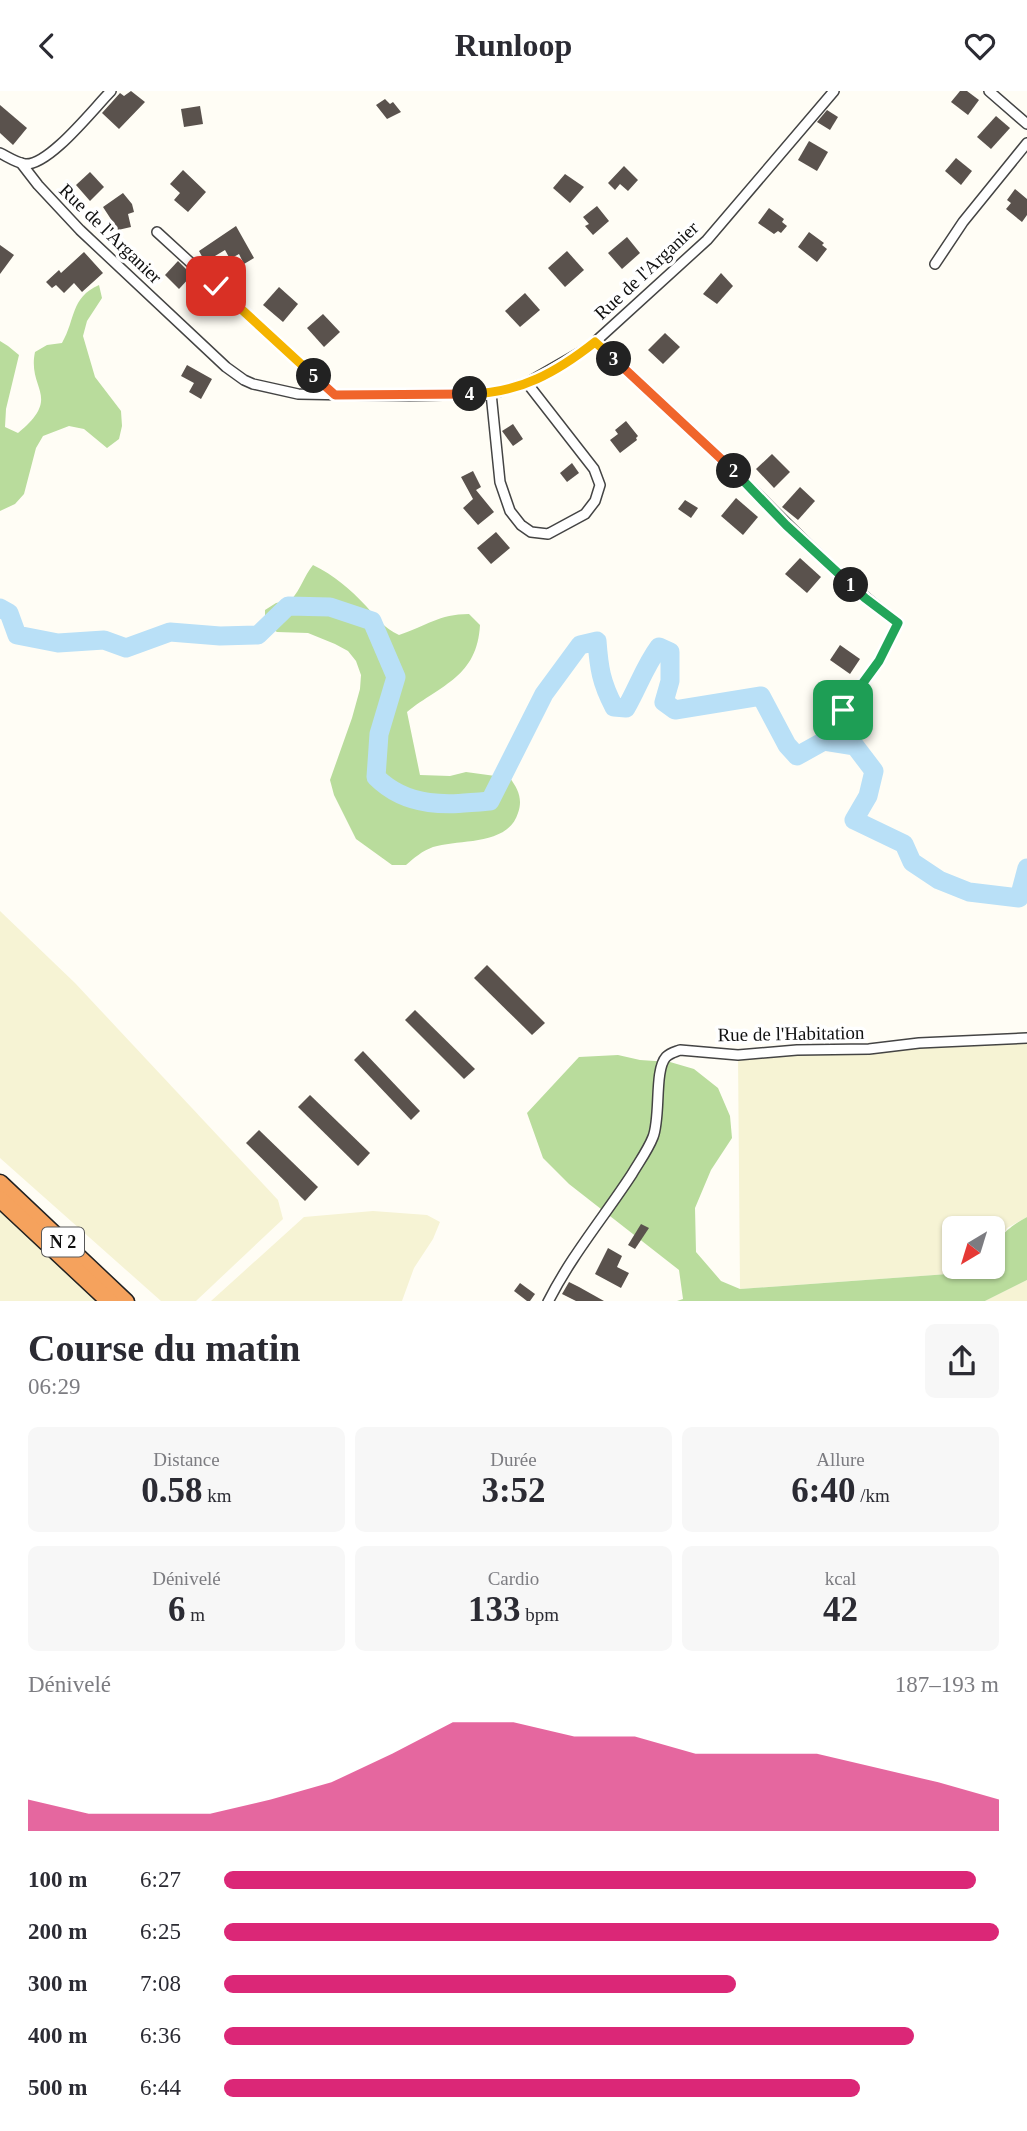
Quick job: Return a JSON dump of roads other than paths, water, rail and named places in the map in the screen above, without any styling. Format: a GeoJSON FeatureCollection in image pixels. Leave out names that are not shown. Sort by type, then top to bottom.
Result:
{"type":"FeatureCollection","features":[{"type":"Feature","properties":{"kind":"highway","name":"N 2"},"geometry":{"type":"LineString","coordinates":[[0,1183],[126,1301]]}},
{"type":"Feature","properties":{"kind":"highway","name":"N 2"},"geometry":{"type":"LineString","coordinates":[[0,1199],[110,1301]]}},
{"type":"Feature","properties":{"kind":"street"},"geometry":{"type":"LineString","coordinates":[[0,153],[21,163],[37,162],[49,154],[111,91]]}},
{"type":"Feature","properties":{"kind":"street","name":"Rue de l'Arganier"},"geometry":{"type":"LineString","coordinates":[[21,163],[80,230],[244,380],[272,390],[298,394],[409,396],[491,393],[527,383],[595,342],[706,240],[834,91]]}},
{"type":"Feature","properties":{"kind":"street"},"geometry":{"type":"LineString","coordinates":[[989,91],[1027,124]]}},
{"type":"Feature","properties":{"kind":"street"},"geometry":{"type":"LineString","coordinates":[[935,264],[963,222],[1027,143]]}},
{"type":"Feature","properties":{"kind":"street"},"geometry":{"type":"LineString","coordinates":[[157,232],[335,395]]}},
{"type":"Feature","properties":{"kind":"street"},"geometry":{"type":"LineString","coordinates":[[595,342],[673,413],[786,525],[865,598],[898,623],[879,661],[843,710]]}},
{"type":"Feature","properties":{"kind":"street"},"geometry":{"type":"LineString","coordinates":[[491,393],[500,482],[510,511],[521,525],[531,532],[548,534],[585,514],[595,501],[600,485],[594,468],[527,383]]}},
{"type":"Feature","properties":{"kind":"street","name":"Rue de l'Habitation"},"geometry":{"type":"LineString","coordinates":[[548,1301],[570,1262],[616,1199],[648,1147],[657,1121],[660,1068],[670,1054],[680,1050],[753,1054],[797,1050],[869,1049],[919,1043],[1027,1038]]}},
{"type":"Feature","properties":{"kind":"waterway"},"geometry":{"type":"LineString","coordinates":[[0,608],[9,613],[17,635],[58,643],[104,640],[126,648],[170,632],[220,636],[258,635],[288,606],[330,607],[372,621],[396,677],[379,734],[376,777],[401,795],[444,804],[490,801],[544,694],[580,645],[597,641],[601,675],[606,690],[614,707],[626,708],[659,647],[670,652],[670,681],[664,702],[675,710],[761,696],[787,745],[797,756],[824,741],[855,746],[874,771],[868,796],[854,820],[904,844],[912,862],[939,880],[969,892],[1019,898],[1027,868]]}}]}
